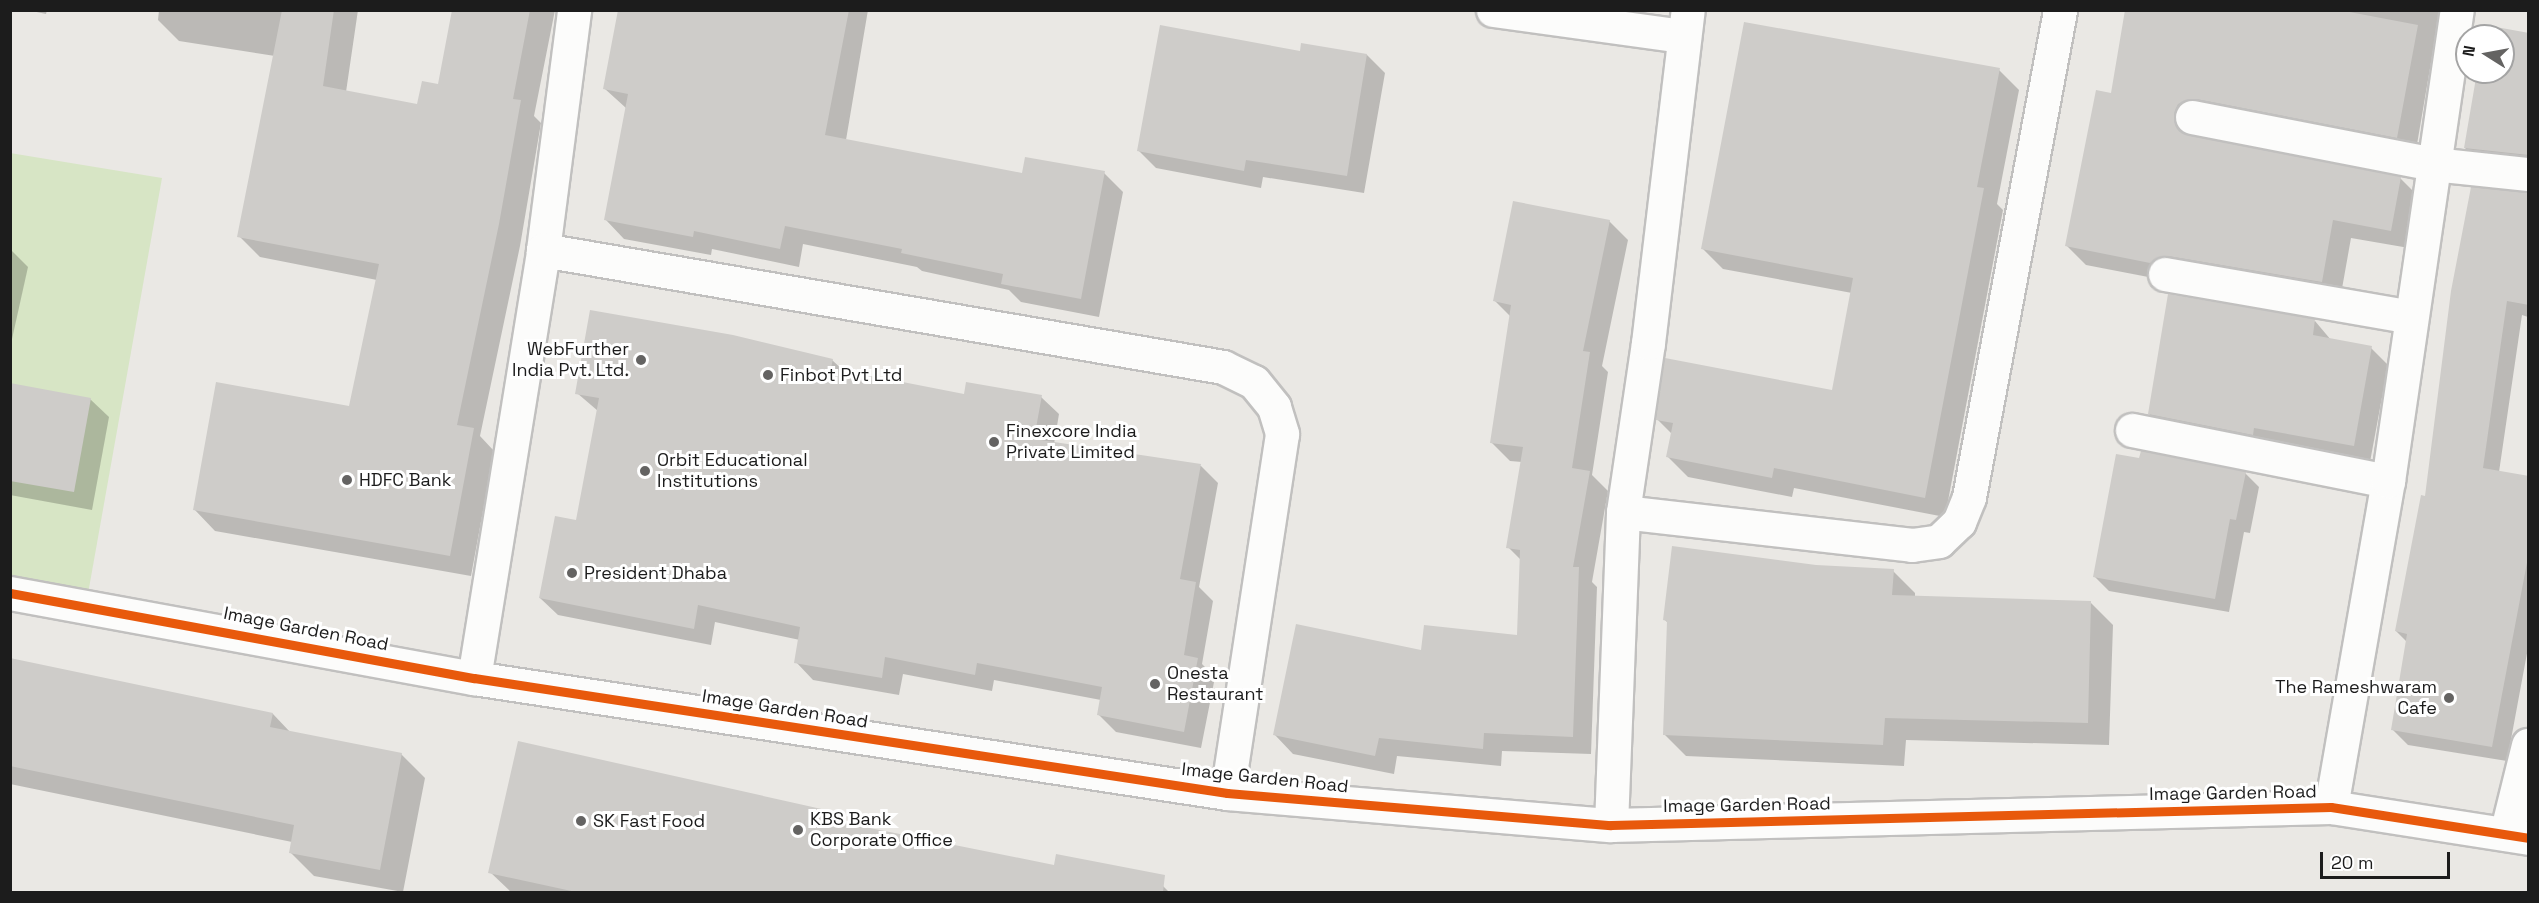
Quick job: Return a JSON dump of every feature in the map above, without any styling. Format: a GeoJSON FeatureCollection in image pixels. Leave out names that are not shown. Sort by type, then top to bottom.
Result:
{"type":"FeatureCollection","features":[{"type":"Feature","properties":{"kind":"street"},"geometry":{"type":"LineString","coordinates":[[474,678],[543,250],[574,10]]}},
{"type":"Feature","properties":{"kind":"street"},"geometry":{"type":"LineString","coordinates":[[1493,10],[1686,23],[1648,343],[1623,512],[1611,825]]}},
{"type":"Feature","properties":{"kind":"street"},"geometry":{"type":"LineString","coordinates":[[1623,512],[1912,545],[1939,541],[1959,522],[1969,497],[2060,10]]}},
{"type":"Feature","properties":{"kind":"street"},"geometry":{"type":"LineString","coordinates":[[2331,807],[2388,481],[2457,10]]}},
{"type":"Feature","properties":{"kind":"street"},"geometry":{"type":"LineString","coordinates":[[2192,117],[2433,164],[2529,174]]}},
{"type":"Feature","properties":{"kind":"street"},"geometry":{"type":"LineString","coordinates":[[543,250],[1223,367],[1254,382],[1274,407],[1282,434],[1227,793]]}},
{"type":"Feature","properties":{"kind":"street"},"geometry":{"type":"LineString","coordinates":[[2165,274],[2411,317]]}},
{"type":"Feature","properties":{"kind":"street"},"geometry":{"type":"LineString","coordinates":[[2132,430],[2388,481]]}},
{"type":"Feature","properties":{"kind":"street","name":"Image Garden Road"},"geometry":{"type":"LineString","coordinates":[[10,593],[474,678],[1227,793],[1611,825],[2331,807],[2517,836]]}},
{"type":"Feature","properties":{"kind":"street"},"geometry":{"type":"LineString","coordinates":[[2517,836],[2529,745]]}},
{"type":"Feature","properties":{"kind":"green space"},"geometry":{"type":"Polygon","coordinates":[[[10,153],[162,178],[86,605],[11,593],[10,153]]]}},
{"type":"Feature","properties":{"kind":"building"},"geometry":{"type":"Polygon","coordinates":[[[282,10],[334,10],[323,86],[417,104],[422,81],[438,84],[452,10],[530,10],[513,99],[521,100],[499,224],[457,425],[474,428],[450,556],[193,510],[216,382],[349,406],[379,264],[237,237],[282,10]]]}},
{"type":"Feature","properties":{"kind":"building"},"geometry":{"type":"Polygon","coordinates":[[[618,10],[849,10],[825,135],[1022,173],[1025,157],[1105,171],[1081,299],[1001,284],[1003,274],[901,253],[902,249],[785,226],[780,249],[694,231],[693,237],[604,220],[628,94],[603,89],[618,10]]]}},
{"type":"Feature","properties":{"kind":"building"},"geometry":{"type":"Polygon","coordinates":[[[2125,10],[2339,10],[2418,25],[2397,138],[2196,99],[2178,104],[2174,114],[2179,131],[2188,135],[2401,177],[2391,231],[2333,220],[2322,282],[2168,256],[2150,263],[2065,246],[2096,90],[2111,93],[2125,10]]]}},
{"type":"Feature","properties":{"kind":"building"},"geometry":{"type":"Polygon","coordinates":[[[1744,22],[2000,68],[1977,187],[1984,188],[1925,498],[1774,468],[1772,478],[1666,457],[1673,423],[1656,420],[1665,358],[1832,390],[1853,278],[1701,249],[1744,22]]]}},
{"type":"Feature","properties":{"kind":"building"},"geometry":{"type":"Polygon","coordinates":[[[1160,25],[1300,51],[1301,43],[1367,54],[1347,176],[1246,160],[1244,171],[1137,151],[1160,25]]]}},
{"type":"Feature","properties":{"kind":"building"},"geometry":{"type":"Polygon","coordinates":[[[2515,30],[2529,33],[2529,155],[2464,148],[2475,84],[2515,84],[2515,30]]]}},
{"type":"Feature","properties":{"kind":"building"},"geometry":{"type":"Polygon","coordinates":[[[2471,187],[2529,192],[2529,305],[2507,301],[2483,468],[2529,476],[2529,552],[2492,747],[2391,730],[2407,634],[2395,631],[2421,495],[2425,496],[2451,291],[2471,187]]]}},
{"type":"Feature","properties":{"kind":"building"},"geometry":{"type":"Polygon","coordinates":[[[1513,201],[1610,220],[1583,351],[1590,352],[1572,468],[1590,471],[1573,567],[1579,567],[1573,737],[1484,733],[1483,749],[1379,738],[1375,756],[1273,735],[1296,624],[1421,650],[1424,625],[1517,635],[1520,550],[1506,548],[1523,447],[1490,443],[1511,305],[1493,301],[1513,201]]]}},
{"type":"Feature","properties":{"kind":"building"},"geometry":{"type":"Polygon","coordinates":[[[2168,294],[2315,319],[2313,335],[2372,346],[2354,446],[2254,428],[2253,435],[2148,414],[2168,294]]]}},
{"type":"Feature","properties":{"kind":"building"},"geometry":{"type":"Polygon","coordinates":[[[590,310],[733,335],[833,359],[831,368],[964,394],[966,382],[1042,395],[1034,439],[1201,464],[1180,579],[1196,582],[1184,655],[1198,658],[1184,732],[1097,715],[1102,687],[977,663],[975,675],[885,657],[882,678],[794,663],[800,627],[698,605],[694,629],[539,598],[555,516],[576,520],[599,398],[575,394],[590,310]]]}},
{"type":"Feature","properties":{"kind":"building"},"geometry":{"type":"Polygon","coordinates":[[[10,383],[91,398],[74,492],[10,481],[10,383]]]}},
{"type":"Feature","properties":{"kind":"building"},"geometry":{"type":"Polygon","coordinates":[[[2141,451],[2246,472],[2236,520],[2230,519],[2215,599],[2093,577],[2116,454],[2139,458],[2141,451]]]}},
{"type":"Feature","properties":{"kind":"building"},"geometry":{"type":"Polygon","coordinates":[[[1672,546],[1816,565],[1894,569],[1892,595],[2091,601],[2088,723],[1885,718],[1883,745],[1663,735],[1667,621],[1663,620],[1672,546]]]}},
{"type":"Feature","properties":{"kind":"building"},"geometry":{"type":"Polygon","coordinates":[[[10,658],[273,713],[270,727],[402,753],[380,870],[289,853],[294,825],[10,766],[10,658]]]}},
{"type":"Feature","properties":{"kind":"building"},"geometry":{"type":"Polygon","coordinates":[[[518,741],[826,810],[825,819],[1054,865],[1056,854],[1165,875],[1163,892],[576,892],[488,873],[518,741]]]}},
{"type":"Feature","properties":{"kind":"cycle path"},"geometry":{"type":"LineString","coordinates":[[10,593],[474,678],[1227,793],[1611,825],[2331,807],[2528,838]]}},
{"type":"Feature","properties":{"kind":"place","name":"WebFurther India Pvt. Ltd."},"geometry":{"type":"Point","coordinates":[641,360]}},
{"type":"Feature","properties":{"kind":"place","name":"Finbot Pvt Ltd"},"geometry":{"type":"Point","coordinates":[768,375]}},
{"type":"Feature","properties":{"kind":"place","name":"Finexcore India Private Limited"},"geometry":{"type":"Point","coordinates":[994,442]}},
{"type":"Feature","properties":{"kind":"place","name":"Orbit Educational Institutions"},"geometry":{"type":"Point","coordinates":[645,471]}},
{"type":"Feature","properties":{"kind":"place","name":"HDFC Bank"},"geometry":{"type":"Point","coordinates":[347,480]}},
{"type":"Feature","properties":{"kind":"place","name":"President Dhaba"},"geometry":{"type":"Point","coordinates":[572,573]}},
{"type":"Feature","properties":{"kind":"place","name":"Onesta Restaurant"},"geometry":{"type":"Point","coordinates":[1155,684]}},
{"type":"Feature","properties":{"kind":"place","name":"The Rameshwaram Cafe"},"geometry":{"type":"Point","coordinates":[2449,698]}},
{"type":"Feature","properties":{"kind":"place","name":"SK Fast Food"},"geometry":{"type":"Point","coordinates":[581,821]}},
{"type":"Feature","properties":{"kind":"place","name":"KBS Bank Corporate Office"},"geometry":{"type":"Point","coordinates":[798,830]}}]}
